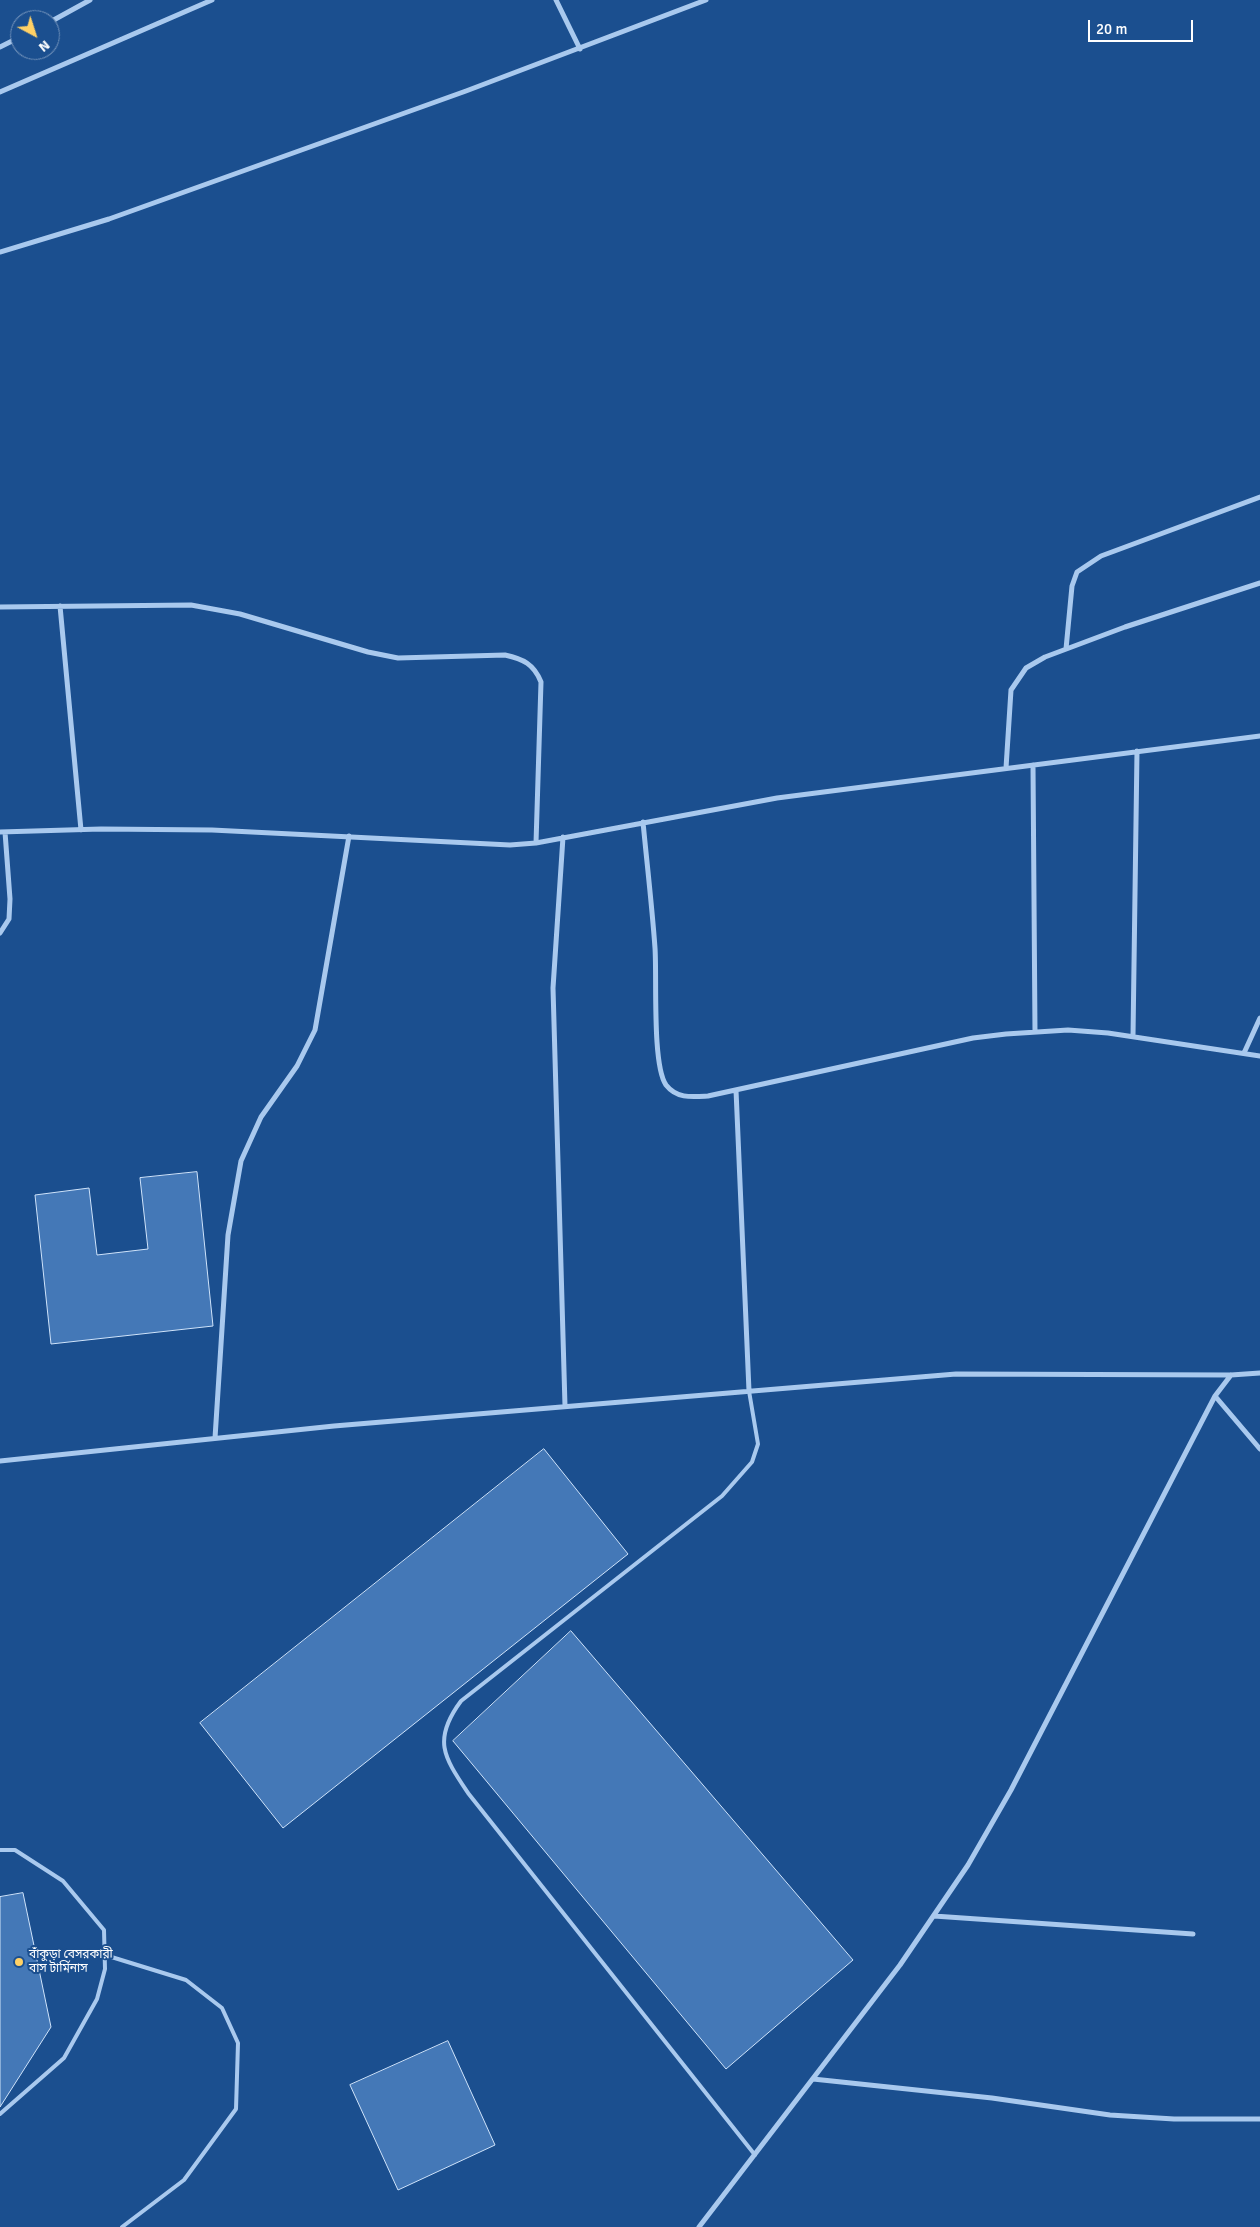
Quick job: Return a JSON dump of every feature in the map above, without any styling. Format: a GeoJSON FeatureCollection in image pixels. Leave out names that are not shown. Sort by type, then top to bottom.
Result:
{"type":"FeatureCollection","features":[{"type":"Feature","properties":{"kind":"street"},"geometry":{"type":"LineString","coordinates":[[60,16],[90,0]]}},
{"type":"Feature","properties":{"kind":"street"},"geometry":{"type":"LineString","coordinates":[[0,92],[212,0]]}},
{"type":"Feature","properties":{"kind":"street"},"geometry":{"type":"LineString","coordinates":[[556,0],[580,49]]}},
{"type":"Feature","properties":{"kind":"street"},"geometry":{"type":"LineString","coordinates":[[0,252],[108,219],[580,49],[706,0]]}},
{"type":"Feature","properties":{"kind":"street"},"geometry":{"type":"LineString","coordinates":[[1066,649],[1072,586],[1077,572],[1084,566],[1102,556],[1260,497]]}},
{"type":"Feature","properties":{"kind":"street"},"geometry":{"type":"LineString","coordinates":[[1006,768],[1011,690],[1026,668],[1045,657],[1125,627],[1260,583]]}},
{"type":"Feature","properties":{"kind":"street"},"geometry":{"type":"LineString","coordinates":[[0,606],[191,605],[240,614],[368,652],[389,656],[505,655],[524,659],[536,670],[541,682],[536,843]]}},
{"type":"Feature","properties":{"kind":"street"},"geometry":{"type":"LineString","coordinates":[[60,606],[81,830]]}},
{"type":"Feature","properties":{"kind":"street"},"geometry":{"type":"LineString","coordinates":[[0,933],[9,919],[10,899],[2,832],[212,830],[510,845],[536,843],[777,798],[1260,736]]}},
{"type":"Feature","properties":{"kind":"street"},"geometry":{"type":"LineString","coordinates":[[1134,1036],[1137,751]]}},
{"type":"Feature","properties":{"kind":"street"},"geometry":{"type":"LineString","coordinates":[[1032,764],[1036,1032]]}},
{"type":"Feature","properties":{"kind":"street"},"geometry":{"type":"LineString","coordinates":[[644,822],[656,950],[658,1064],[666,1084],[673,1092],[685,1097],[708,1096],[973,1038],[1036,1032],[1068,1030],[1134,1036],[1260,1056]]}},
{"type":"Feature","properties":{"kind":"street"},"geometry":{"type":"LineString","coordinates":[[215,1438],[228,1235],[241,1161],[261,1117],[297,1066],[315,1030],[349,836]]}},
{"type":"Feature","properties":{"kind":"street"},"geometry":{"type":"LineString","coordinates":[[563,837],[553,988],[565,1406]]}},
{"type":"Feature","properties":{"kind":"street"},"geometry":{"type":"LineString","coordinates":[[1244,1053],[1260,1018]]}},
{"type":"Feature","properties":{"kind":"street"},"geometry":{"type":"LineString","coordinates":[[736,1090],[749,1392]]}},
{"type":"Feature","properties":{"kind":"street"},"geometry":{"type":"LineString","coordinates":[[0,1461],[334,1426],[956,1374],[1231,1375],[1260,1373]]}},
{"type":"Feature","properties":{"kind":"street"},"geometry":{"type":"LineString","coordinates":[[707,2227],[700,2226],[900,1965],[968,1865],[1011,1790],[1215,1396],[1231,1375]]}},
{"type":"Feature","properties":{"kind":"street"},"geometry":{"type":"LineString","coordinates":[[1215,1396],[1260,1449]]}},
{"type":"Feature","properties":{"kind":"street"},"geometry":{"type":"LineString","coordinates":[[934,1916],[1193,1934]]}},
{"type":"Feature","properties":{"kind":"street"},"geometry":{"type":"LineString","coordinates":[[813,2079],[992,2098],[1110,2115],[1174,2119],[1260,2119]]}},
{"type":"Feature","properties":{"kind":"lane"},"geometry":{"type":"LineString","coordinates":[[749,1392],[758,1444],[752,1462],[722,1496],[461,1702],[450,1716],[444,1734],[446,1760],[468,1792],[755,2155]]}},
{"type":"Feature","properties":{"kind":"lane"},"geometry":{"type":"LineString","coordinates":[[0,1850],[15,1850],[63,1881],[104,1930],[105,1955],[105,1969],[97,1999],[64,2058],[0,2114]]}},
{"type":"Feature","properties":{"kind":"lane"},"geometry":{"type":"LineString","coordinates":[[105,1955],[186,1980],[222,2008],[238,2043],[236,2109],[184,2180],[122,2227]]}},
{"type":"Feature","properties":{"kind":"building"},"geometry":{"type":"Polygon","coordinates":[[[197,1172],[213,1326],[51,1344],[35,1195],[89,1188],[97,1255],[148,1249],[140,1178],[197,1172]]]}},
{"type":"Feature","properties":{"kind":"building"},"geometry":{"type":"Polygon","coordinates":[[[544,1449],[628,1554],[283,1828],[200,1723],[544,1449]]]}},
{"type":"Feature","properties":{"kind":"building"},"geometry":{"type":"Polygon","coordinates":[[[571,1631],[853,1960],[726,2069],[453,1741],[571,1631]]]}},
{"type":"Feature","properties":{"kind":"building","name":"বাঁকুড়া বেসরকারী বাস টার্মিনাস"},"geometry":{"type":"Polygon","coordinates":[[[23,1893],[51,2027],[0,2107],[0,1897],[23,1893]]]}},
{"type":"Feature","properties":{"kind":"building"},"geometry":{"type":"Polygon","coordinates":[[[448,2041],[495,2145],[398,2190],[350,2085],[448,2041]]]}},
{"type":"Feature","properties":{"kind":"place","name":"বাঁকুড়া বেসরকারী বাস টার্মিনাস"},"geometry":{"type":"Point","coordinates":[19,1962]}}]}
